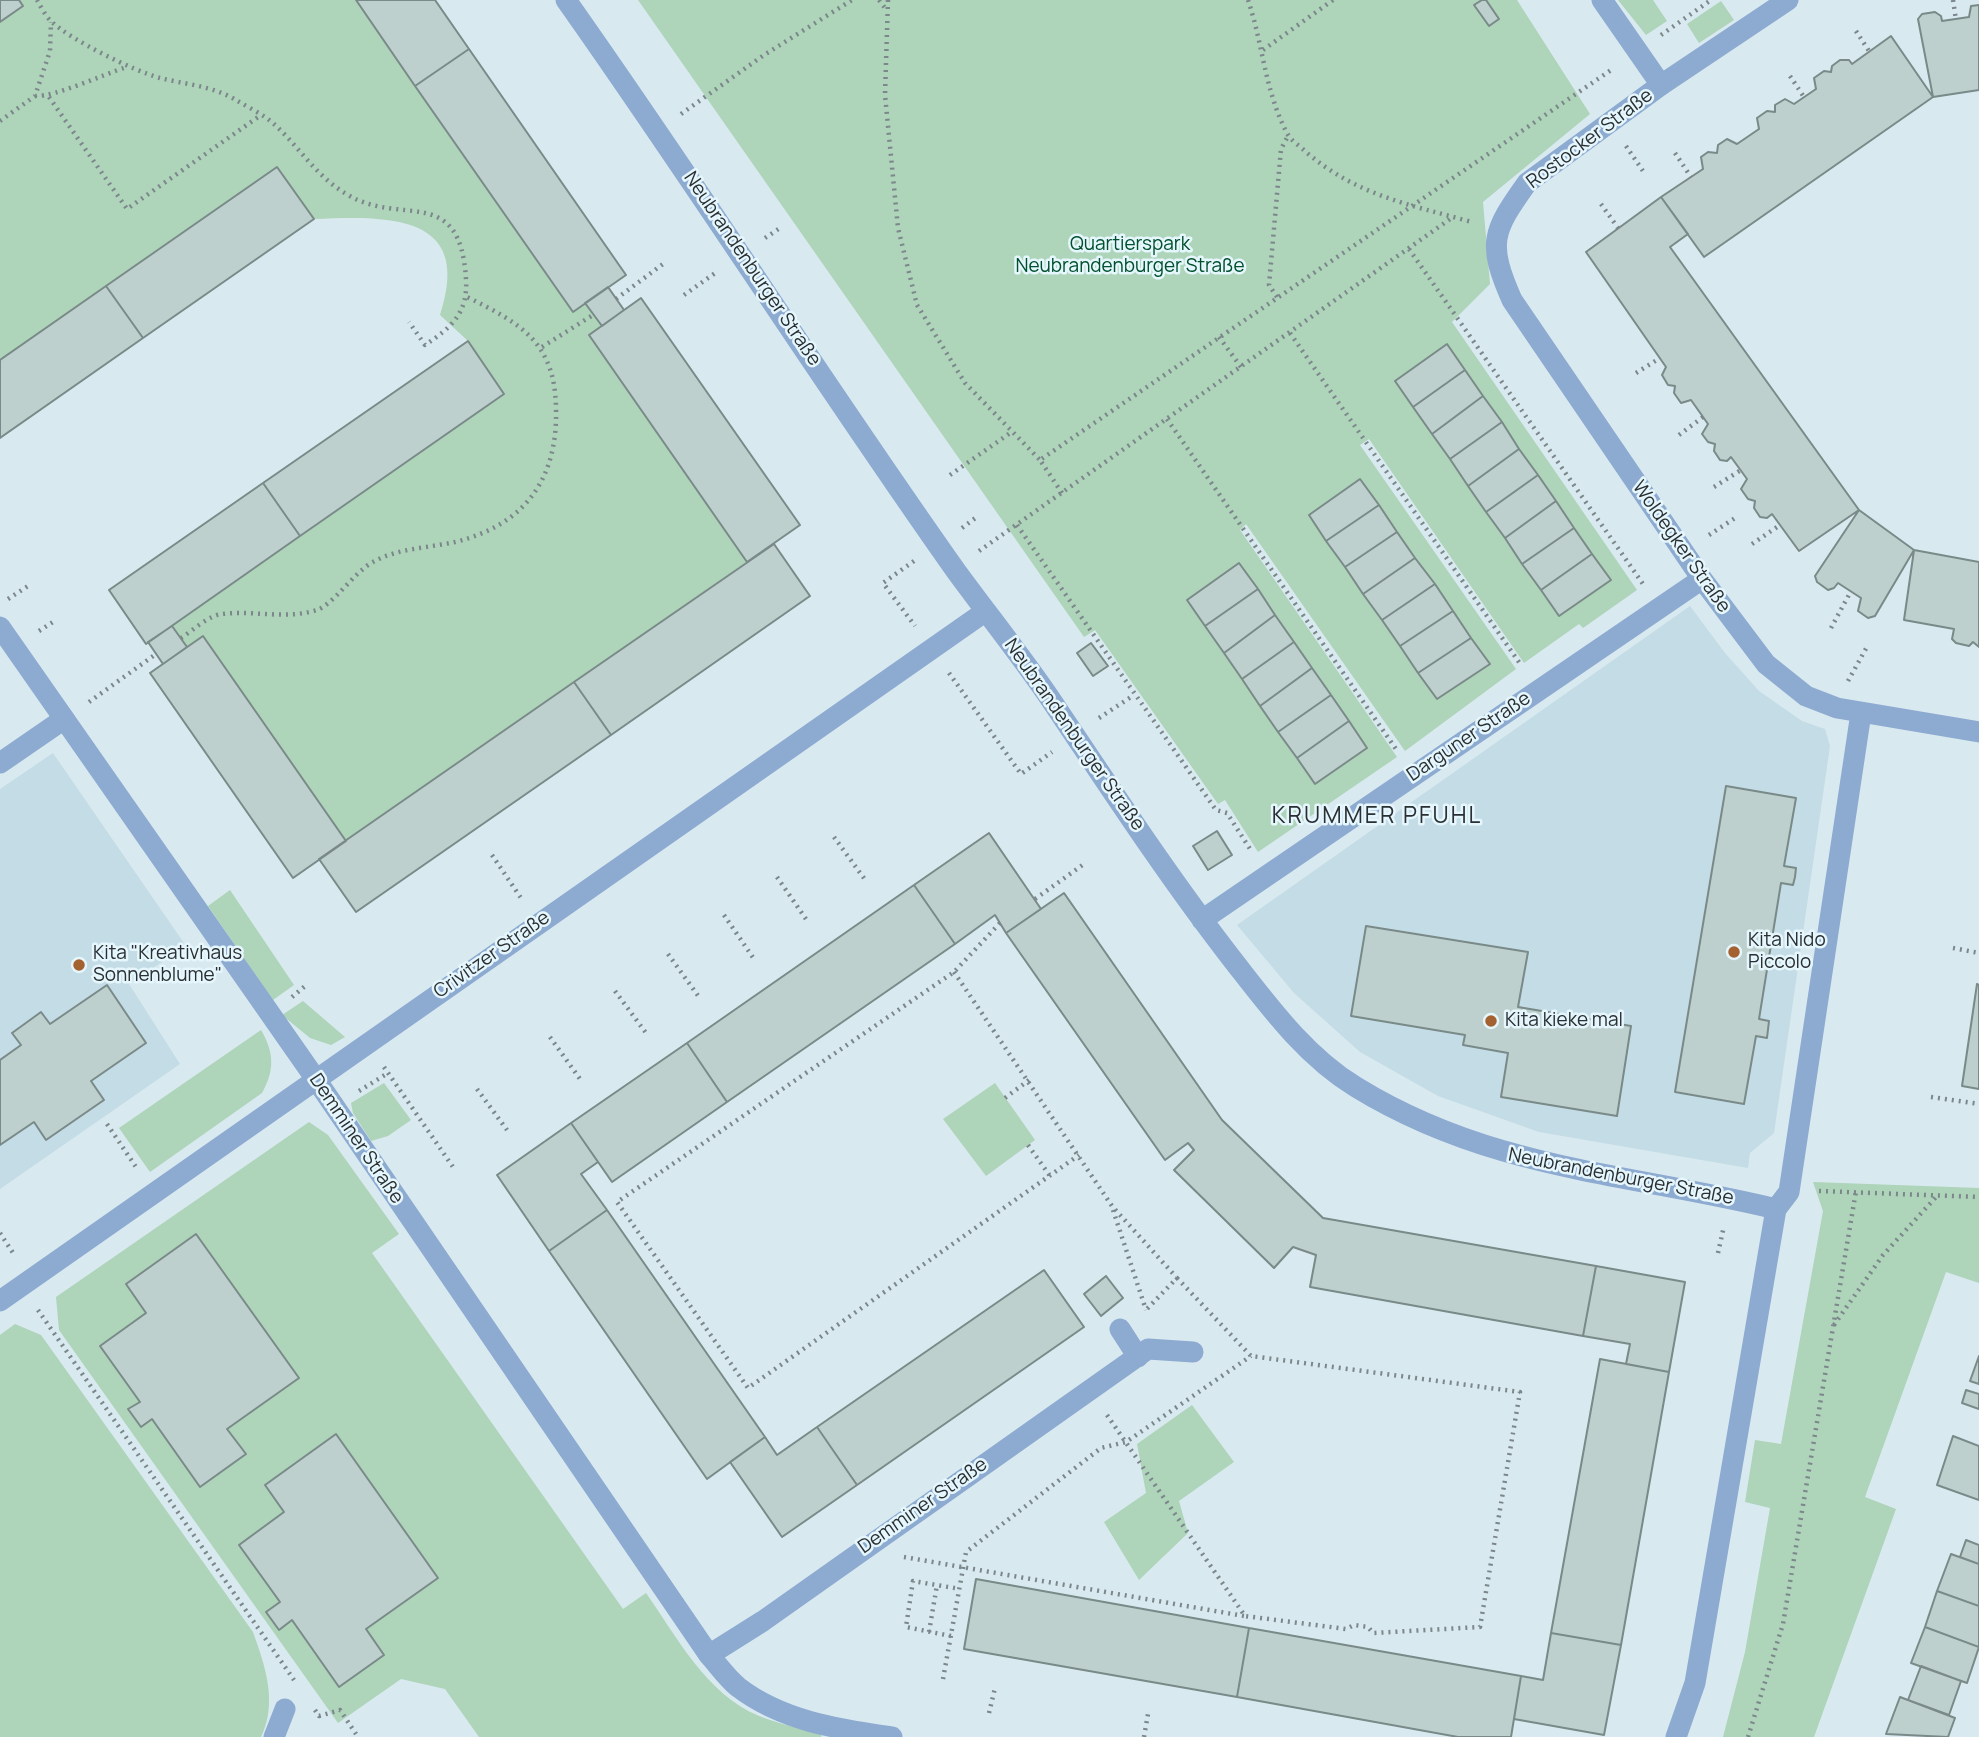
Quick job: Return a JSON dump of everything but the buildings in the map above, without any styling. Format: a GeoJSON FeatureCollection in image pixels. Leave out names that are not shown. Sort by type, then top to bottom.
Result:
{"type":"FeatureCollection","features":[{"type":"Feature","properties":{"kind":"street","name":"Neubrandenburger Straße"},"geometry":{"type":"LineString","coordinates":[[566,0],[954,568],[1202,920],[1286,1027],[1353,1085],[1432,1126],[1497,1152],[1563,1168],[1728,1197],[1776,1209]]}},
{"type":"Feature","properties":{"kind":"street","name":"Rostocker Straße"},"geometry":{"type":"LineString","coordinates":[[1602,0],[1661,85]]}},
{"type":"Feature","properties":{"kind":"street","name":"Rostocker Straße"},"geometry":{"type":"LineString","coordinates":[[1497,229],[1527,183],[1661,85],[1788,0]]}},
{"type":"Feature","properties":{"kind":"street","name":"Woldegker Straße"},"geometry":{"type":"LineString","coordinates":[[1497,229],[1498,268],[1512,300],[1702,579],[1766,664],[1806,696],[1837,708],[1979,732]]}},
{"type":"Feature","properties":{"kind":"street","name":"Darguner Straße"},"geometry":{"type":"LineString","coordinates":[[1202,920],[1702,579]]}},
{"type":"Feature","properties":{"kind":"street","name":"Crivitzer Straße"},"geometry":{"type":"LineString","coordinates":[[0,1301],[315,1078],[986,611]]}},
{"type":"Feature","properties":{"kind":"street","name":"Demminer Straße"},"geometry":{"type":"LineString","coordinates":[[0,627],[315,1078],[709,1655],[737,1686],[778,1712],[845,1730],[892,1737]]}},
{"type":"Feature","properties":{"kind":"street"},"geometry":{"type":"LineString","coordinates":[[1676,1737],[1695,1683],[1776,1209],[1789,1192],[1861,713]]}},
{"type":"Feature","properties":{"kind":"street"},"geometry":{"type":"LineString","coordinates":[[0,762],[64,719]]}},
{"type":"Feature","properties":{"kind":"street"},"geometry":{"type":"LineString","coordinates":[[1120,1329],[1138,1357],[1148,1349],[1193,1352]]}},
{"type":"Feature","properties":{"kind":"street","name":"Demminer Straße"},"geometry":{"type":"LineString","coordinates":[[709,1655],[763,1621],[861,1549],[1138,1357]]}},
{"type":"Feature","properties":{"kind":"street"},"geometry":{"type":"LineString","coordinates":[[274,1737],[285,1709]]}},
{"type":"Feature","properties":{"kind":"path"},"geometry":{"type":"LineString","coordinates":[[37,0],[51,22],[127,67],[233,97],[261,115],[293,145],[316,173],[350,197],[380,206],[426,211],[450,226],[464,251],[467,298],[460,317],[425,345],[409,322]]}},
{"type":"Feature","properties":{"kind":"path"},"geometry":{"type":"LineString","coordinates":[[658,131],[742,70],[852,0]]}},
{"type":"Feature","properties":{"kind":"path"},"geometry":{"type":"LineString","coordinates":[[879,0],[886,9]]}},
{"type":"Feature","properties":{"kind":"path"},"geometry":{"type":"LineString","coordinates":[[888,0],[886,95],[898,228],[917,305],[965,383],[1041,460],[1062,494]]}},
{"type":"Feature","properties":{"kind":"path"},"geometry":{"type":"LineString","coordinates":[[954,568],[1453,217],[1365,190],[1324,167],[1288,136],[1267,85],[1263,50],[1248,0]]}},
{"type":"Feature","properties":{"kind":"path"},"geometry":{"type":"LineString","coordinates":[[1263,50],[1333,0]]}},
{"type":"Feature","properties":{"kind":"path"},"geometry":{"type":"LineString","coordinates":[[1953,0],[1956,20]]}},
{"type":"Feature","properties":{"kind":"path"},"geometry":{"type":"LineString","coordinates":[[0,121],[35,96],[50,51],[51,22]]}},
{"type":"Feature","properties":{"kind":"path"},"geometry":{"type":"LineString","coordinates":[[1856,31],[1869,51]]}},
{"type":"Feature","properties":{"kind":"path"},"geometry":{"type":"LineString","coordinates":[[35,96],[48,97],[127,67]]}},
{"type":"Feature","properties":{"kind":"path"},"geometry":{"type":"LineString","coordinates":[[1790,76],[1804,97]]}},
{"type":"Feature","properties":{"kind":"path"},"geometry":{"type":"LineString","coordinates":[[1041,460],[1586,88]]}},
{"type":"Feature","properties":{"kind":"path"},"geometry":{"type":"LineString","coordinates":[[48,97],[127,209],[261,115]]}},
{"type":"Feature","properties":{"kind":"path"},"geometry":{"type":"LineString","coordinates":[[1277,297],[1269,285],[1281,149],[1288,136]]}},
{"type":"Feature","properties":{"kind":"path"},"geometry":{"type":"LineString","coordinates":[[1675,153],[1691,177]]}},
{"type":"Feature","properties":{"kind":"path"},"geometry":{"type":"LineString","coordinates":[[1601,204],[1618,228]]}},
{"type":"Feature","properties":{"kind":"path"},"geometry":{"type":"LineString","coordinates":[[1409,248],[1660,608]]}},
{"type":"Feature","properties":{"kind":"path"},"geometry":{"type":"LineString","coordinates":[[617,299],[663,264]]}},
{"type":"Feature","properties":{"kind":"path"},"geometry":{"type":"LineString","coordinates":[[181,638],[219,614],[292,615],[320,609],[372,562],[410,549],[490,532],[516,516],[537,488],[554,455],[556,399],[542,347],[502,314],[467,298]]}},
{"type":"Feature","properties":{"kind":"path"},"geometry":{"type":"LineString","coordinates":[[542,347],[593,315]]}},
{"type":"Feature","properties":{"kind":"path"},"geometry":{"type":"LineString","coordinates":[[1290,333],[1539,690]]}},
{"type":"Feature","properties":{"kind":"path"},"geometry":{"type":"LineString","coordinates":[[1219,337],[1241,367]]}},
{"type":"Feature","properties":{"kind":"path"},"geometry":{"type":"LineString","coordinates":[[1636,373],[1660,358]]}},
{"type":"Feature","properties":{"kind":"path"},"geometry":{"type":"LineString","coordinates":[[1679,435],[1703,417]]}},
{"type":"Feature","properties":{"kind":"path"},"geometry":{"type":"LineString","coordinates":[[1167,419],[1413,775]]}},
{"type":"Feature","properties":{"kind":"path"},"geometry":{"type":"LineString","coordinates":[[950,475],[1013,431]]}},
{"type":"Feature","properties":{"kind":"path"},"geometry":{"type":"LineString","coordinates":[[1714,487],[1741,470]]}},
{"type":"Feature","properties":{"kind":"path"},"geometry":{"type":"LineString","coordinates":[[1017,525],[1216,810],[1227,813],[1267,876]]}},
{"type":"Feature","properties":{"kind":"path"},"geometry":{"type":"LineString","coordinates":[[1752,544],[1780,525]]}},
{"type":"Feature","properties":{"kind":"path"},"geometry":{"type":"LineString","coordinates":[[939,544],[883,583],[1021,774]]}},
{"type":"Feature","properties":{"kind":"path"},"geometry":{"type":"LineString","coordinates":[[2,603],[31,584]]}},
{"type":"Feature","properties":{"kind":"path"},"geometry":{"type":"LineString","coordinates":[[1831,628],[1851,591]]}},
{"type":"Feature","properties":{"kind":"path"},"geometry":{"type":"LineString","coordinates":[[1837,708],[1868,645]]}},
{"type":"Feature","properties":{"kind":"path"},"geometry":{"type":"LineString","coordinates":[[106,690],[156,654]]}},
{"type":"Feature","properties":{"kind":"path"},"geometry":{"type":"LineString","coordinates":[[834,837],[866,881]]}},
{"type":"Feature","properties":{"kind":"path"},"geometry":{"type":"LineString","coordinates":[[492,855],[538,923]]}},
{"type":"Feature","properties":{"kind":"path"},"geometry":{"type":"LineString","coordinates":[[1035,899],[1084,864]]}},
{"type":"Feature","properties":{"kind":"path"},"geometry":{"type":"LineString","coordinates":[[777,877],[808,922]]}},
{"type":"Feature","properties":{"kind":"path"},"geometry":{"type":"LineString","coordinates":[[724,915],[754,959]]}},
{"type":"Feature","properties":{"kind":"path"},"geometry":{"type":"LineString","coordinates":[[1000,923],[954,972],[617,1202],[748,1388],[1079,1155]]}},
{"type":"Feature","properties":{"kind":"path"},"geometry":{"type":"LineString","coordinates":[[1952,948],[1979,953]]}},
{"type":"Feature","properties":{"kind":"path"},"geometry":{"type":"LineString","coordinates":[[668,954],[699,997]]}},
{"type":"Feature","properties":{"kind":"path"},"geometry":{"type":"LineString","coordinates":[[861,1549],[1245,1616],[1346,1629],[1354,1625],[1368,1627],[1373,1633],[1480,1627],[1520,1392],[1251,1356],[1112,1206],[954,972]]}},
{"type":"Feature","properties":{"kind":"path"},"geometry":{"type":"LineString","coordinates":[[615,991],[646,1033]]}},
{"type":"Feature","properties":{"kind":"path"},"geometry":{"type":"LineString","coordinates":[[550,1037],[580,1080]]}},
{"type":"Feature","properties":{"kind":"path"},"geometry":{"type":"LineString","coordinates":[[367,1043],[453,1167]]}},
{"type":"Feature","properties":{"kind":"path"},"geometry":{"type":"LineString","coordinates":[[1005,1098],[1029,1080]]}},
{"type":"Feature","properties":{"kind":"path"},"geometry":{"type":"LineString","coordinates":[[477,1089],[507,1130]]}},
{"type":"Feature","properties":{"kind":"path"},"geometry":{"type":"LineString","coordinates":[[1931,1097],[1979,1104]]}},
{"type":"Feature","properties":{"kind":"path"},"geometry":{"type":"LineString","coordinates":[[107,1124],[153,1192]]}},
{"type":"Feature","properties":{"kind":"path"},"geometry":{"type":"LineString","coordinates":[[1028,1145],[1049,1176]]}},
{"type":"Feature","properties":{"kind":"path"},"geometry":{"type":"LineString","coordinates":[[1748,1737],[1783,1624],[1856,1191],[1979,1197]]}},
{"type":"Feature","properties":{"kind":"path"},"geometry":{"type":"LineString","coordinates":[[1831,1329],[1884,1255],[1938,1195]]}},
{"type":"Feature","properties":{"kind":"path"},"geometry":{"type":"LineString","coordinates":[[1112,1206],[1146,1310]]}},
{"type":"Feature","properties":{"kind":"path"},"geometry":{"type":"LineString","coordinates":[[1120,1329],[1146,1310],[1177,1278]]}},
{"type":"Feature","properties":{"kind":"path"},"geometry":{"type":"LineString","coordinates":[[23,1285],[53,1334],[296,1682]]}},
{"type":"Feature","properties":{"kind":"path"},"geometry":{"type":"LineString","coordinates":[[943,1679],[966,1552],[1101,1448],[1126,1441],[1251,1356]]}},
{"type":"Feature","properties":{"kind":"path"},"geometry":{"type":"LineString","coordinates":[[1113,1423],[1245,1616]]}},
{"type":"Feature","properties":{"kind":"path"},"geometry":{"type":"LineString","coordinates":[[951,1636],[906,1628],[914,1581],[960,1589]]}},
{"type":"Feature","properties":{"kind":"path"},"geometry":{"type":"LineString","coordinates":[[929,1632],[937,1585]]}},
{"type":"Feature","properties":{"kind":"path"},"geometry":{"type":"LineString","coordinates":[[989,1713],[995,1688]]}},
{"type":"Feature","properties":{"kind":"path"},"geometry":{"type":"LineString","coordinates":[[311,1705],[319,1716],[340,1710],[358,1737]]}},
{"type":"Feature","properties":{"kind":"path"},"geometry":{"type":"LineString","coordinates":[[1144,1737],[1148,1714]]}},
{"type":"Feature","properties":{"kind":"shaded area"},"geometry":{"type":"Polygon","coordinates":[[[1690,606],[1725,653],[1759,691],[1802,721],[1825,729],[1830,746],[1774,1133],[1750,1153],[1748,1168],[1539,1132],[1438,1096],[1360,1052],[1294,993],[1237,925],[1690,606]]]}},
{"type":"Feature","properties":{"kind":"shaded area","name":"Kita \"Kreativhaus Sonnenblume\""},"geometry":{"type":"Polygon","coordinates":[[[53,753],[186,946],[129,984],[180,1064],[0,1189],[0,789],[53,753]]]}},
{"type":"Feature","properties":{"kind":"green space"},"geometry":{"type":"Polygon","coordinates":[[[19,0],[356,0],[573,311],[585,303],[602,326],[589,335],[747,562],[346,841],[204,637],[187,647],[172,626],[503,394],[468,341],[440,315],[447,281],[445,257],[434,239],[417,228],[395,221],[369,218],[314,219],[277,167],[0,360],[0,22],[23,6],[19,0]]]}},
{"type":"Feature","properties":{"kind":"green space","name":"Quartierspark Neubrandenburger Straße"},"geometry":{"type":"Polygon","coordinates":[[[638,0],[1517,0],[1590,114],[1483,202],[1490,284],[1452,322],[1637,590],[1583,628],[1579,624],[1524,663],[1369,439],[1360,445],[1516,669],[1405,751],[1246,524],[1240,530],[1397,757],[1258,852],[1225,800],[1218,804],[1095,630],[1084,637],[638,0]]]}},
{"type":"Feature","properties":{"kind":"green space"},"geometry":{"type":"Polygon","coordinates":[[[1618,0],[1653,0],[1667,21],[1646,35],[1618,0]]]}},
{"type":"Feature","properties":{"kind":"green space"},"geometry":{"type":"Polygon","coordinates":[[[1721,1],[1734,20],[1699,43],[1687,24],[1721,1]]]}},
{"type":"Feature","properties":{"kind":"green space"},"geometry":{"type":"Polygon","coordinates":[[[230,890],[294,985],[273,1000],[208,906],[230,890]]]}},
{"type":"Feature","properties":{"kind":"green space"},"geometry":{"type":"Polygon","coordinates":[[[303,1001],[345,1037],[331,1045],[310,1038],[282,1015],[303,1001]]]}},
{"type":"Feature","properties":{"kind":"green space"},"geometry":{"type":"Polygon","coordinates":[[[261,1030],[271,1061],[269,1077],[262,1093],[150,1172],[119,1128],[261,1030]]]}},
{"type":"Feature","properties":{"kind":"green space"},"geometry":{"type":"Polygon","coordinates":[[[384,1083],[411,1120],[388,1136],[371,1141],[353,1113],[351,1103],[384,1083]]]}},
{"type":"Feature","properties":{"kind":"green space"},"geometry":{"type":"Polygon","coordinates":[[[995,1083],[1035,1140],[986,1176],[943,1119],[995,1083]]]}},
{"type":"Feature","properties":{"kind":"green space"},"geometry":{"type":"Polygon","coordinates":[[[309,1122],[328,1135],[399,1234],[372,1253],[623,1609],[646,1593],[694,1663],[723,1694],[759,1716],[822,1734],[821,1737],[479,1737],[445,1689],[401,1679],[338,1723],[59,1330],[56,1297],[309,1122]]]}},
{"type":"Feature","properties":{"kind":"green space"},"geometry":{"type":"Polygon","coordinates":[[[1813,1182],[1979,1188],[1979,1283],[1946,1272],[1865,1497],[1896,1509],[1814,1737],[1723,1737],[1745,1652],[1770,1508],[1745,1502],[1755,1440],[1781,1444],[1823,1211],[1813,1182]]]}},
{"type":"Feature","properties":{"kind":"green space"},"geometry":{"type":"Polygon","coordinates":[[[15,1324],[41,1335],[253,1632],[262,1658],[269,1697],[269,1711],[261,1737],[0,1737],[0,1335],[15,1324]]]}},
{"type":"Feature","properties":{"kind":"green space"},"geometry":{"type":"Polygon","coordinates":[[[1192,1405],[1234,1462],[1179,1501],[1188,1533],[1139,1580],[1104,1522],[1146,1493],[1137,1444],[1192,1405]]]}},
{"type":"Feature","properties":{"kind":"place","name":"Kita Nido Piccolo"},"geometry":{"type":"Point","coordinates":[1734,952]}},
{"type":"Feature","properties":{"kind":"place","name":"Kita \"Kreativhaus Sonnenblume\""},"geometry":{"type":"Point","coordinates":[79,965]}},
{"type":"Feature","properties":{"kind":"place","name":"Kita kieke mal"},"geometry":{"type":"Point","coordinates":[1491,1021]}},
{"type":"Feature","properties":{"kind":"district","name":"KRUMMER PFUHL"},"geometry":{"type":"Point","coordinates":[1377,817]}}]}
